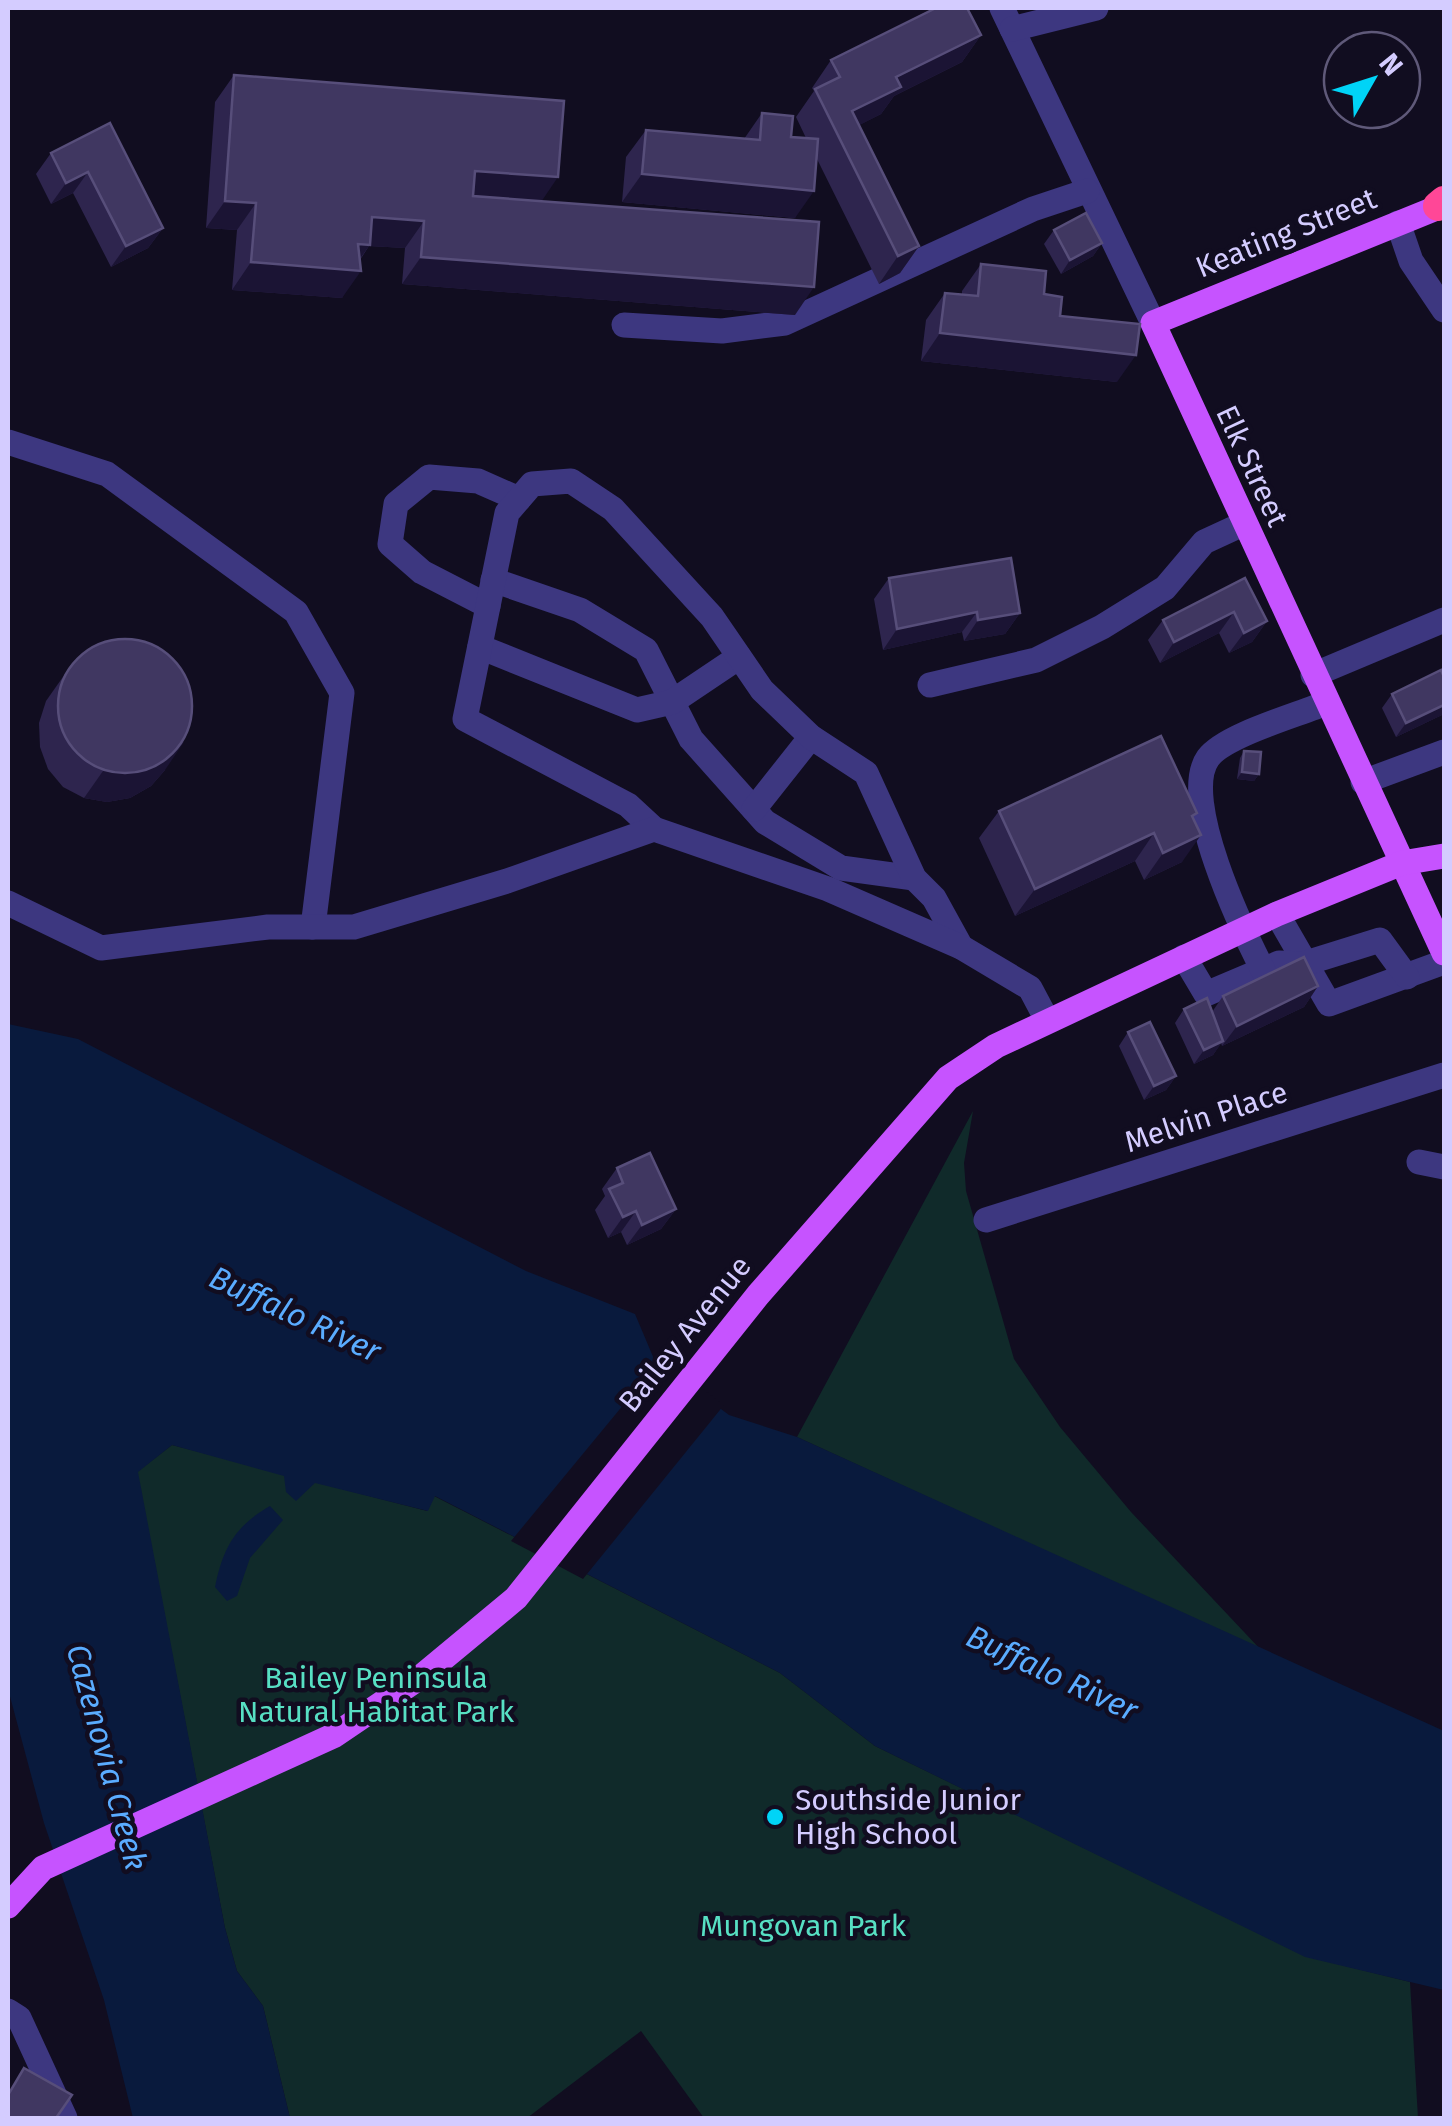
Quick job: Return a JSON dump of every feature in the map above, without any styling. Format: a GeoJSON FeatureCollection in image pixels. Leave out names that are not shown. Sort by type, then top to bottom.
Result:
{"type":"FeatureCollection","features":[{"type":"Feature","properties":{"kind":"main road","name":"Keating Street"},"geometry":{"type":"LineString","coordinates":[[1153,324],[1442,204]]}},
{"type":"Feature","properties":{"kind":"main road","name":"Elk Street"},"geometry":{"type":"LineString","coordinates":[[1153,324],[1444,952]]}},
{"type":"Feature","properties":{"kind":"main road","name":"Bailey Avenue"},"geometry":{"type":"LineString","coordinates":[[8,1906],[43,1868],[335,1735],[422,1676],[516,1598],[692,1376],[920,1104],[948,1078],[996,1046],[1047,1020],[1277,914],[1402,863],[1444,856]]}},
{"type":"Feature","properties":{"kind":"street"},"geometry":{"type":"LineString","coordinates":[[1007,18],[1096,8]]}},
{"type":"Feature","properties":{"kind":"street","name":"Elk Street"},"geometry":{"type":"LineString","coordinates":[[1007,18],[1153,324]]}},
{"type":"Feature","properties":{"kind":"street"},"geometry":{"type":"LineString","coordinates":[[624,325],[722,331],[785,323],[1033,209],[1087,191]]}},
{"type":"Feature","properties":{"kind":"street"},"geometry":{"type":"LineString","coordinates":[[1398,223],[1411,262],[1444,310]]}},
{"type":"Feature","properties":{"kind":"street"},"geometry":{"type":"LineString","coordinates":[[8,442],[107,474],[296,612],[342,694],[313,927]]}},
{"type":"Feature","properties":{"kind":"street"},"geometry":{"type":"LineString","coordinates":[[488,606],[422,572],[390,544],[396,504],[429,478],[478,481],[519,499]]}},
{"type":"Feature","properties":{"kind":"street"},"geometry":{"type":"LineString","coordinates":[[962,947],[934,898],[914,878],[866,773],[811,738],[762,690],[712,617],[613,509],[571,481],[532,484],[507,513],[465,719],[628,806],[654,828],[828,889],[962,947],[1030,988],[1047,1020]]}},
{"type":"Feature","properties":{"kind":"street"},"geometry":{"type":"LineString","coordinates":[[930,685],[1036,660],[1102,627],[1165,588],[1204,542],[1243,524]]}},
{"type":"Feature","properties":{"kind":"street"},"geometry":{"type":"LineString","coordinates":[[494,580],[580,610],[646,650],[691,740],[765,822],[841,868],[914,878]]}},
{"type":"Feature","properties":{"kind":"street"},"geometry":{"type":"LineString","coordinates":[[1313,675],[1444,620]]}},
{"type":"Feature","properties":{"kind":"street"},"geometry":{"type":"LineString","coordinates":[[480,647],[637,710],[672,702],[739,657]]}},
{"type":"Feature","properties":{"kind":"street"},"geometry":{"type":"LineString","coordinates":[[1263,970],[1242,930],[1212,846],[1198,787],[1208,758],[1236,739],[1326,703]]}},
{"type":"Feature","properties":{"kind":"street"},"geometry":{"type":"LineString","coordinates":[[754,810],[811,738]]}},
{"type":"Feature","properties":{"kind":"street"},"geometry":{"type":"LineString","coordinates":[[1363,782],[1444,752]]}},
{"type":"Feature","properties":{"kind":"street"},"geometry":{"type":"LineString","coordinates":[[8,903],[102,948],[268,927],[354,927],[507,881],[654,828]]}},
{"type":"Feature","properties":{"kind":"street"},"geometry":{"type":"LineString","coordinates":[[1277,914],[1328,1004],[1444,962]]}},
{"type":"Feature","properties":{"kind":"street"},"geometry":{"type":"LineString","coordinates":[[1184,957],[1206,994],[1278,964],[1303,964],[1380,940],[1406,976]]}},
{"type":"Feature","properties":{"kind":"street","name":"Melvin Place"},"geometry":{"type":"LineString","coordinates":[[986,1220],[1444,1075]]}},
{"type":"Feature","properties":{"kind":"street"},"geometry":{"type":"LineString","coordinates":[[11,2021],[65,2118]]}},
{"type":"Feature","properties":{"kind":"green space"},"geometry":{"type":"Polygon","coordinates":[[[973,1111],[964,1163],[966,1191],[1014,1359],[1060,1427],[1131,1512],[1261,1650],[797,1437],[973,1111]]]}},
{"type":"Feature","properties":{"kind":"green space","name":"Mungovan Park"},"geometry":{"type":"Polygon","coordinates":[[[172,1445],[427,1511],[434,1496],[780,1673],[875,1746],[1305,1956],[1410,1982],[1418,2118],[704,2118],[641,2031],[527,2118],[290,2118],[263,2006],[237,1971],[225,1928],[137,1472],[172,1445]]]}},
{"type":"Feature","properties":{"kind":"water"},"geometry":{"type":"Polygon","coordinates":[[[8,1024],[78,1039],[526,1271],[635,1314],[654,1359],[729,1415],[797,1437],[1444,1731],[1444,1990],[1305,1957],[875,1746],[780,1673],[435,1496],[428,1511],[315,1483],[296,1501],[286,1492],[284,1476],[172,1445],[138,1472],[225,1928],[237,1971],[263,2006],[290,2118],[133,2118],[104,2000],[44,1823],[8,1689],[8,1024]]]}},
{"type":"Feature","properties":{"kind":"water"},"geometry":{"type":"Polygon","coordinates":[[[270,1506],[283,1520],[250,1558],[237,1596],[227,1601],[215,1587],[222,1561],[239,1530],[270,1506]]]}},
{"type":"Feature","properties":{"kind":"pier"},"geometry":{"type":"Polygon","coordinates":[[[662,1358],[724,1405],[583,1579],[511,1541],[662,1358]]]}},
{"type":"Feature","properties":{"kind":"building"},"geometry":{"type":"Polygon","coordinates":[[[936,8],[967,8],[981,35],[896,77],[901,87],[852,111],[919,246],[898,256],[815,89],[840,77],[831,60],[936,8]]]}},
{"type":"Feature","properties":{"kind":"building"},"geometry":{"type":"Polygon","coordinates":[[[234,75],[564,101],[558,177],[475,171],[473,196],[819,222],[814,287],[421,257],[424,221],[372,217],[370,245],[358,244],[361,271],[251,262],[256,203],[225,201],[234,75]]]}},
{"type":"Feature","properties":{"kind":"building"},"geometry":{"type":"Polygon","coordinates":[[[762,113],[793,116],[791,137],[818,139],[814,191],[642,174],[646,130],[760,140],[762,113]]]}},
{"type":"Feature","properties":{"kind":"building"},"geometry":{"type":"Polygon","coordinates":[[[110,123],[163,228],[126,246],[88,172],[66,183],[51,153],[110,123]]]}},
{"type":"Feature","properties":{"kind":"building"},"geometry":{"type":"Polygon","coordinates":[[[1086,213],[1102,243],[1070,260],[1054,230],[1086,213]]]}},
{"type":"Feature","properties":{"kind":"building"},"geometry":{"type":"Polygon","coordinates":[[[981,264],[1046,271],[1044,294],[1062,297],[1060,316],[1140,324],[1136,355],[940,333],[945,293],[978,296],[981,264]]]}},
{"type":"Feature","properties":{"kind":"building"},"geometry":{"type":"Polygon","coordinates":[[[1011,558],[1020,613],[978,620],[977,612],[897,629],[889,578],[1011,558]]]}},
{"type":"Feature","properties":{"kind":"building"},"geometry":{"type":"Polygon","coordinates":[[[1245,578],[1267,621],[1244,633],[1234,612],[1174,642],[1163,620],[1245,578]]]}},
{"type":"Feature","properties":{"kind":"building"},"geometry":{"type":"Polygon","coordinates":[[[125,639],[151,644],[173,658],[187,680],[192,706],[187,732],[173,754],[151,768],[125,773],[99,768],[77,754],[63,732],[58,706],[63,680],[77,658],[99,644],[125,639]]]}},
{"type":"Feature","properties":{"kind":"building"},"geometry":{"type":"Polygon","coordinates":[[[1441,670],[1444,705],[1406,723],[1392,694],[1441,670]]]}},
{"type":"Feature","properties":{"kind":"building"},"geometry":{"type":"Polygon","coordinates":[[[1161,736],[1197,813],[1192,816],[1201,835],[1163,853],[1154,833],[1035,889],[999,811],[1161,736]]]}},
{"type":"Feature","properties":{"kind":"building"},"geometry":{"type":"Polygon","coordinates":[[[1244,751],[1261,752],[1259,774],[1242,772],[1244,751]]]}},
{"type":"Feature","properties":{"kind":"building"},"geometry":{"type":"Polygon","coordinates":[[[1304,957],[1318,986],[1237,1026],[1223,996],[1304,957]]]}},
{"type":"Feature","properties":{"kind":"building"},"geometry":{"type":"Polygon","coordinates":[[[1207,998],[1223,1041],[1204,1050],[1184,1009],[1207,998]]]}},
{"type":"Feature","properties":{"kind":"building"},"geometry":{"type":"Polygon","coordinates":[[[1150,1022],[1176,1076],[1154,1086],[1128,1032],[1150,1022]]]}},
{"type":"Feature","properties":{"kind":"building"},"geometry":{"type":"Polygon","coordinates":[[[650,1153],[676,1209],[642,1225],[636,1211],[623,1217],[609,1189],[623,1183],[617,1168],[650,1153]]]}},
{"type":"Feature","properties":{"kind":"building"},"geometry":{"type":"Polygon","coordinates":[[[24,2068],[72,2095],[56,2118],[8,2118],[8,2095],[24,2068]]]}},
{"type":"Feature","properties":{"kind":"place","name":"Southside Junior High School"},"geometry":{"type":"Point","coordinates":[775,1817]}},
{"type":"Feature","properties":{"kind":"water label","name":"Buffalo River"},"geometry":{"type":"Point","coordinates":[295,1314]}},
{"type":"Feature","properties":{"kind":"water label","name":"Buffalo River"},"geometry":{"type":"Point","coordinates":[1052,1673]}},
{"type":"Feature","properties":{"kind":"water label","name":"Cazenovia Creek"},"geometry":{"type":"Point","coordinates":[107,1757]}},
{"type":"Feature","properties":{"kind":"park label","name":"Bailey Peninsula Natural Habitat Park"},"geometry":{"type":"Point","coordinates":[376,1695]}}]}
